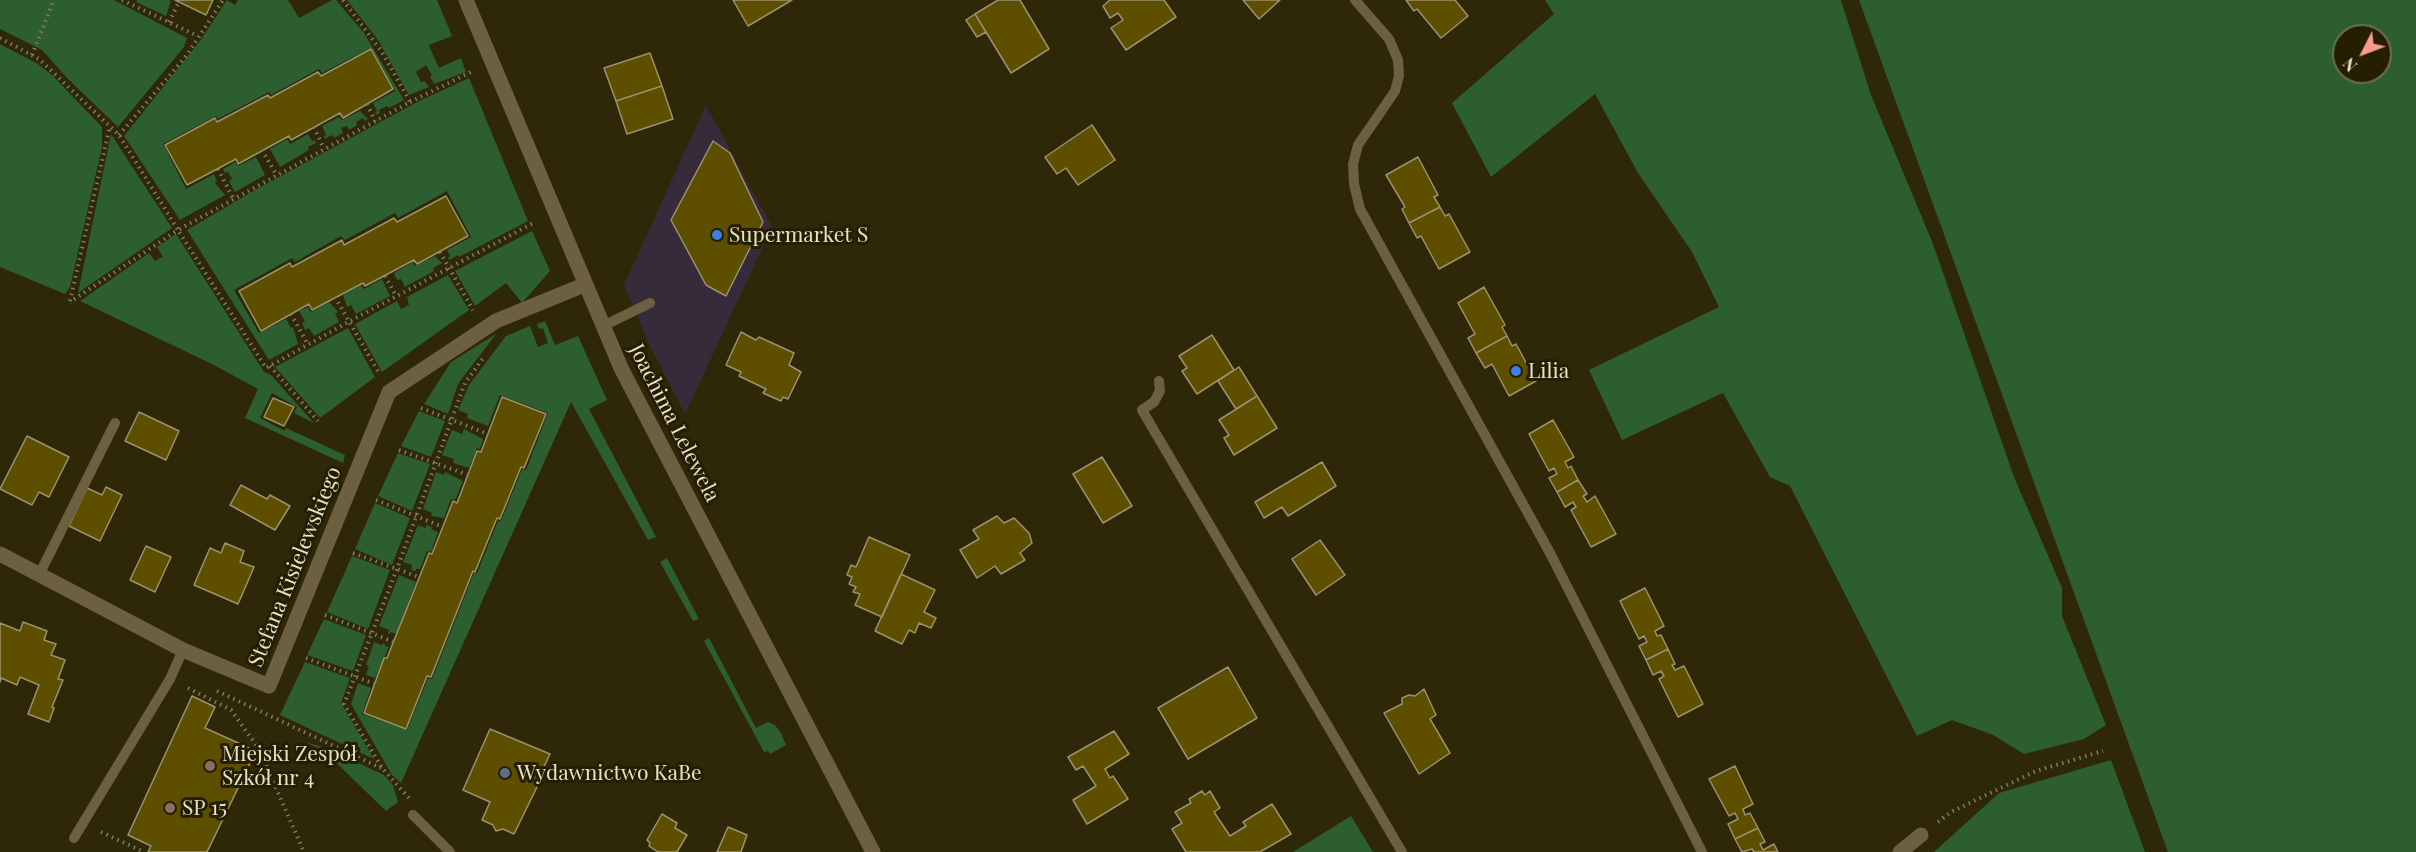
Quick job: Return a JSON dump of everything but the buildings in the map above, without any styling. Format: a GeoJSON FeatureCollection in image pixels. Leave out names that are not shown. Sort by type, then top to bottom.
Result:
{"type":"FeatureCollection","features":[{"type":"Feature","properties":{"kind":"street","name":"Joachima Lelewela"},"geometry":{"type":"LineString","coordinates":[[466,0],[584,285],[621,368],[873,852]]}},
{"type":"Feature","properties":{"kind":"street"},"geometry":{"type":"LineString","coordinates":[[389,392],[496,321],[584,285]]}},
{"type":"Feature","properties":{"kind":"street","name":"Stefana Kisielewskiego"},"geometry":{"type":"LineString","coordinates":[[0,554],[183,650],[269,686],[389,392]]}},
{"type":"Feature","properties":{"kind":"street"},"geometry":{"type":"LineString","coordinates":[[1900,852],[1921,835]]}},
{"type":"Feature","properties":{"kind":"lane"},"geometry":{"type":"LineString","coordinates":[[1355,0],[1389,39],[1398,60],[1399,76],[1395,91],[1358,145],[1353,164],[1354,184],[1360,209],[1550,554],[1702,852]]}},
{"type":"Feature","properties":{"kind":"lane"},"geometry":{"type":"LineString","coordinates":[[603,326],[650,303]]}},
{"type":"Feature","properties":{"kind":"lane"},"geometry":{"type":"LineString","coordinates":[[1159,381],[1160,391],[1154,402],[1142,410],[1402,852]]}},
{"type":"Feature","properties":{"kind":"lane"},"geometry":{"type":"LineString","coordinates":[[39,575],[115,423]]}},
{"type":"Feature","properties":{"kind":"lane"},"geometry":{"type":"LineString","coordinates":[[74,838],[171,679],[183,650]]}},
{"type":"Feature","properties":{"kind":"lane"},"geometry":{"type":"LineString","coordinates":[[413,815],[450,852]]}},
{"type":"Feature","properties":{"kind":"path"},"geometry":{"type":"LineString","coordinates":[[32,55],[54,0]]}},
{"type":"Feature","properties":{"kind":"path"},"geometry":{"type":"LineString","coordinates":[[122,0],[198,36]]}},
{"type":"Feature","properties":{"kind":"path"},"geometry":{"type":"LineString","coordinates":[[120,135],[187,55],[223,0]]}},
{"type":"Feature","properties":{"kind":"path"},"geometry":{"type":"LineString","coordinates":[[343,0],[382,52],[410,102]]}},
{"type":"Feature","properties":{"kind":"path"},"geometry":{"type":"LineString","coordinates":[[169,22],[179,2]]}},
{"type":"Feature","properties":{"kind":"path"},"geometry":{"type":"LineString","coordinates":[[0,38],[39,59],[120,135],[266,368],[535,222]]}},
{"type":"Feature","properties":{"kind":"path"},"geometry":{"type":"LineString","coordinates":[[110,126],[70,302],[178,230],[233,198],[410,102],[473,71]]}},
{"type":"Feature","properties":{"kind":"path"},"geometry":{"type":"LineString","coordinates":[[367,104],[375,121]]}},
{"type":"Feature","properties":{"kind":"path"},"geometry":{"type":"LineString","coordinates":[[314,127],[324,149]]}},
{"type":"Feature","properties":{"kind":"path"},"geometry":{"type":"LineString","coordinates":[[262,150],[276,174]]}},
{"type":"Feature","properties":{"kind":"path"},"geometry":{"type":"LineString","coordinates":[[218,169],[233,198]]}},
{"type":"Feature","properties":{"kind":"path"},"geometry":{"type":"LineString","coordinates":[[440,252],[485,329]]}},
{"type":"Feature","properties":{"kind":"path"},"geometry":{"type":"LineString","coordinates":[[385,276],[396,296]]}},
{"type":"Feature","properties":{"kind":"path"},"geometry":{"type":"LineString","coordinates":[[335,297],[389,392]]}},
{"type":"Feature","properties":{"kind":"path"},"geometry":{"type":"LineString","coordinates":[[291,314],[308,345]]}},
{"type":"Feature","properties":{"kind":"path"},"geometry":{"type":"LineString","coordinates":[[413,815],[414,802],[382,768],[344,704],[397,569],[465,383],[489,350]]}},
{"type":"Feature","properties":{"kind":"path"},"geometry":{"type":"LineString","coordinates":[[270,366],[318,421]]}},
{"type":"Feature","properties":{"kind":"path"},"geometry":{"type":"LineString","coordinates":[[421,408],[488,434]]}},
{"type":"Feature","properties":{"kind":"path"},"geometry":{"type":"LineString","coordinates":[[399,450],[435,461],[468,475]]}},
{"type":"Feature","properties":{"kind":"path"},"geometry":{"type":"LineString","coordinates":[[376,500],[442,527]]}},
{"type":"Feature","properties":{"kind":"path"},"geometry":{"type":"LineString","coordinates":[[353,553],[419,577]]}},
{"type":"Feature","properties":{"kind":"path"},"geometry":{"type":"LineString","coordinates":[[325,615],[394,642]]}},
{"type":"Feature","properties":{"kind":"path"},"geometry":{"type":"LineString","coordinates":[[306,658],[375,684]]}},
{"type":"Feature","properties":{"kind":"path"},"geometry":{"type":"LineString","coordinates":[[171,679],[231,710],[259,749],[304,852]]}},
{"type":"Feature","properties":{"kind":"path"},"geometry":{"type":"LineString","coordinates":[[214,690],[382,768]]}},
{"type":"Feature","properties":{"kind":"path"},"geometry":{"type":"LineString","coordinates":[[1921,835],[1951,812],[2036,771],[2103,751]]}},
{"type":"Feature","properties":{"kind":"path"},"geometry":{"type":"LineString","coordinates":[[82,824],[144,852]]}},
{"type":"Feature","properties":{"kind":"shaded area"},"geometry":{"type":"Polygon","coordinates":[[[706,105],[772,227],[685,414],[651,348],[624,285],[706,105]]]}},
{"type":"Feature","properties":{"kind":"green space"},"geometry":{"type":"Polygon","coordinates":[[[0,0],[114,0],[187,38],[184,47],[118,127],[68,79],[42,50],[0,29],[0,0]]]}},
{"type":"Feature","properties":{"kind":"green space"},"geometry":{"type":"Polygon","coordinates":[[[137,0],[171,1],[166,16],[136,2],[137,0]]]}},
{"type":"Feature","properties":{"kind":"green space"},"geometry":{"type":"Polygon","coordinates":[[[227,0],[235,5],[238,0],[288,0],[299,18],[336,0],[364,33],[404,100],[389,108],[387,106],[379,110],[380,113],[377,115],[375,112],[377,111],[373,103],[395,91],[371,48],[322,73],[319,69],[271,95],[269,92],[218,119],[216,116],[163,144],[186,189],[214,174],[217,181],[215,183],[225,195],[180,220],[124,136],[200,41],[227,0]]]}},
{"type":"Feature","properties":{"kind":"green space"},"geometry":{"type":"Polygon","coordinates":[[[347,0],[437,0],[452,36],[429,45],[430,48],[439,68],[461,58],[466,72],[434,84],[426,65],[416,72],[421,82],[425,81],[429,87],[409,95],[378,40],[347,0]]]}},
{"type":"Feature","properties":{"kind":"green space"},"geometry":{"type":"Polygon","coordinates":[[[1545,0],[1841,0],[1871,95],[1933,244],[2014,477],[2062,588],[2062,616],[2106,725],[2084,739],[2024,754],[1993,735],[1952,720],[1917,736],[1790,486],[1770,477],[1723,393],[1622,440],[1589,370],[1719,307],[1692,252],[1638,173],[1595,94],[1491,177],[1452,103],[1554,14],[1545,0]]]}},
{"type":"Feature","properties":{"kind":"green space"},"geometry":{"type":"Polygon","coordinates":[[[1859,0],[2416,0],[2416,852],[2168,852],[1859,0]]]}},
{"type":"Feature","properties":{"kind":"green space"},"geometry":{"type":"Polygon","coordinates":[[[0,44],[38,64],[52,75],[102,127],[102,147],[70,287],[65,294],[0,267],[0,44]]]}},
{"type":"Feature","properties":{"kind":"green space"},"geometry":{"type":"Polygon","coordinates":[[[469,78],[528,221],[449,260],[447,250],[471,237],[447,191],[398,218],[395,213],[345,240],[341,236],[295,262],[292,258],[234,290],[259,333],[286,319],[291,328],[293,327],[298,344],[269,360],[187,230],[255,190],[419,101],[469,78]]]}},
{"type":"Feature","properties":{"kind":"green space"},"geometry":{"type":"Polygon","coordinates":[[[360,111],[368,119],[365,121],[363,118],[356,122],[357,125],[349,130],[347,126],[341,128],[343,133],[334,138],[332,135],[325,139],[326,135],[322,126],[339,117],[342,120],[360,111]]]}},
{"type":"Feature","properties":{"kind":"green space"},"geometry":{"type":"Polygon","coordinates":[[[111,134],[172,228],[78,293],[111,134]]]}},
{"type":"Feature","properties":{"kind":"green space"},"geometry":{"type":"Polygon","coordinates":[[[308,134],[316,143],[308,147],[309,150],[280,167],[270,149],[287,139],[290,144],[308,134]]]}},
{"type":"Feature","properties":{"kind":"green space"},"geometry":{"type":"Polygon","coordinates":[[[256,157],[265,175],[235,192],[229,181],[232,179],[223,169],[235,162],[238,166],[256,157]]]}},
{"type":"Feature","properties":{"kind":"green space"},"geometry":{"type":"Polygon","coordinates":[[[532,231],[550,271],[522,303],[506,283],[475,306],[455,271],[532,231]]]}},
{"type":"Feature","properties":{"kind":"green space"},"geometry":{"type":"Polygon","coordinates":[[[176,234],[264,372],[271,375],[314,423],[294,413],[297,407],[272,393],[260,418],[285,431],[286,428],[345,455],[343,463],[245,418],[258,389],[212,364],[80,301],[149,253],[155,261],[163,257],[157,247],[176,234]]]}},
{"type":"Feature","properties":{"kind":"green space"},"geometry":{"type":"Polygon","coordinates":[[[435,256],[442,263],[433,268],[434,271],[405,287],[401,279],[397,280],[394,273],[413,262],[415,266],[435,256]]]}},
{"type":"Feature","properties":{"kind":"green space"},"geometry":{"type":"Polygon","coordinates":[[[448,275],[469,310],[382,372],[355,324],[397,301],[401,309],[409,305],[407,297],[448,275]]]}},
{"type":"Feature","properties":{"kind":"green space"},"geometry":{"type":"Polygon","coordinates":[[[382,279],[390,296],[356,314],[351,305],[347,307],[343,295],[361,285],[364,289],[382,279]]]}},
{"type":"Feature","properties":{"kind":"green space"},"geometry":{"type":"Polygon","coordinates":[[[329,302],[338,312],[335,314],[339,322],[314,336],[309,328],[305,330],[302,323],[305,321],[299,311],[308,307],[311,312],[329,302]]]}},
{"type":"Feature","properties":{"kind":"green space"},"geometry":{"type":"Polygon","coordinates":[[[545,321],[555,345],[578,336],[607,400],[589,409],[656,537],[648,540],[571,402],[401,783],[392,775],[351,704],[358,683],[371,688],[362,714],[407,730],[428,678],[432,679],[474,573],[477,573],[498,521],[501,521],[522,469],[526,470],[548,413],[500,395],[488,426],[467,418],[468,414],[458,410],[469,385],[506,336],[530,326],[538,347],[548,343],[543,328],[539,329],[537,324],[545,321]]]}},
{"type":"Feature","properties":{"kind":"green space"},"geometry":{"type":"Polygon","coordinates":[[[348,328],[375,377],[320,418],[275,367],[348,328]]]}},
{"type":"Feature","properties":{"kind":"green space"},"geometry":{"type":"Polygon","coordinates":[[[496,334],[458,384],[448,414],[424,404],[451,362],[496,334]]]}},
{"type":"Feature","properties":{"kind":"green space"},"geometry":{"type":"Polygon","coordinates":[[[419,411],[445,421],[431,457],[401,446],[419,411]]]}},
{"type":"Feature","properties":{"kind":"green space"},"geometry":{"type":"Polygon","coordinates":[[[464,429],[483,439],[469,468],[453,463],[454,459],[442,455],[452,430],[462,434],[464,429]]]}},
{"type":"Feature","properties":{"kind":"green space"},"geometry":{"type":"Polygon","coordinates":[[[398,453],[430,464],[412,511],[378,496],[398,453]]]}},
{"type":"Feature","properties":{"kind":"green space"},"geometry":{"type":"Polygon","coordinates":[[[436,472],[444,475],[445,472],[463,481],[455,500],[451,499],[444,518],[431,516],[432,513],[423,509],[436,472]]]}},
{"type":"Feature","properties":{"kind":"green space"},"geometry":{"type":"Polygon","coordinates":[[[375,503],[410,518],[392,565],[355,549],[375,503]]]}},
{"type":"Feature","properties":{"kind":"green space"},"geometry":{"type":"Polygon","coordinates":[[[418,525],[425,528],[427,525],[438,532],[431,552],[427,551],[420,569],[416,571],[411,570],[412,565],[403,562],[418,525]]]}},
{"type":"Feature","properties":{"kind":"green space"},"geometry":{"type":"Polygon","coordinates":[[[352,556],[390,570],[368,629],[327,612],[352,556]]]}},
{"type":"Feature","properties":{"kind":"green space"},"geometry":{"type":"Polygon","coordinates":[[[667,558],[699,619],[693,621],[660,562],[667,558]]]}},
{"type":"Feature","properties":{"kind":"green space"},"geometry":{"type":"Polygon","coordinates":[[[399,575],[416,582],[396,634],[391,632],[388,634],[389,630],[379,626],[399,575]]]}},
{"type":"Feature","properties":{"kind":"green space"},"geometry":{"type":"Polygon","coordinates":[[[324,619],[366,635],[353,671],[307,655],[324,619]]]}},
{"type":"Feature","properties":{"kind":"green space"},"geometry":{"type":"Polygon","coordinates":[[[709,638],[756,728],[768,722],[775,725],[786,745],[770,754],[768,751],[764,752],[704,641],[709,638]]]}},
{"type":"Feature","properties":{"kind":"green space"},"geometry":{"type":"Polygon","coordinates":[[[374,642],[382,645],[384,642],[385,646],[389,647],[375,678],[366,675],[369,666],[366,665],[374,642]]]}},
{"type":"Feature","properties":{"kind":"green space"},"geometry":{"type":"Polygon","coordinates":[[[305,662],[350,678],[341,703],[374,759],[280,715],[305,662]]]}},
{"type":"Feature","properties":{"kind":"green space"},"geometry":{"type":"Polygon","coordinates":[[[305,742],[326,748],[384,775],[393,785],[398,802],[386,811],[324,751],[305,742]]]}},
{"type":"Feature","properties":{"kind":"green space"},"geometry":{"type":"Polygon","coordinates":[[[2111,760],[2145,852],[1934,852],[1999,793],[2111,760]]]}},
{"type":"Feature","properties":{"kind":"green space"},"geometry":{"type":"Polygon","coordinates":[[[1351,816],[1373,852],[1293,852],[1351,816]]]}},
{"type":"Feature","properties":{"kind":"place","name":"Supermarket S"},"geometry":{"type":"Point","coordinates":[717,235]}},
{"type":"Feature","properties":{"kind":"place","name":"Lilia"},"geometry":{"type":"Point","coordinates":[1516,371]}},
{"type":"Feature","properties":{"kind":"place","name":"Miejski Zespół Szkół nr 4"},"geometry":{"type":"Point","coordinates":[210,766]}},
{"type":"Feature","properties":{"kind":"place","name":"Wydawnictwo KaBe"},"geometry":{"type":"Point","coordinates":[505,773]}},
{"type":"Feature","properties":{"kind":"place","name":"SP 15"},"geometry":{"type":"Point","coordinates":[170,808]}}]}
